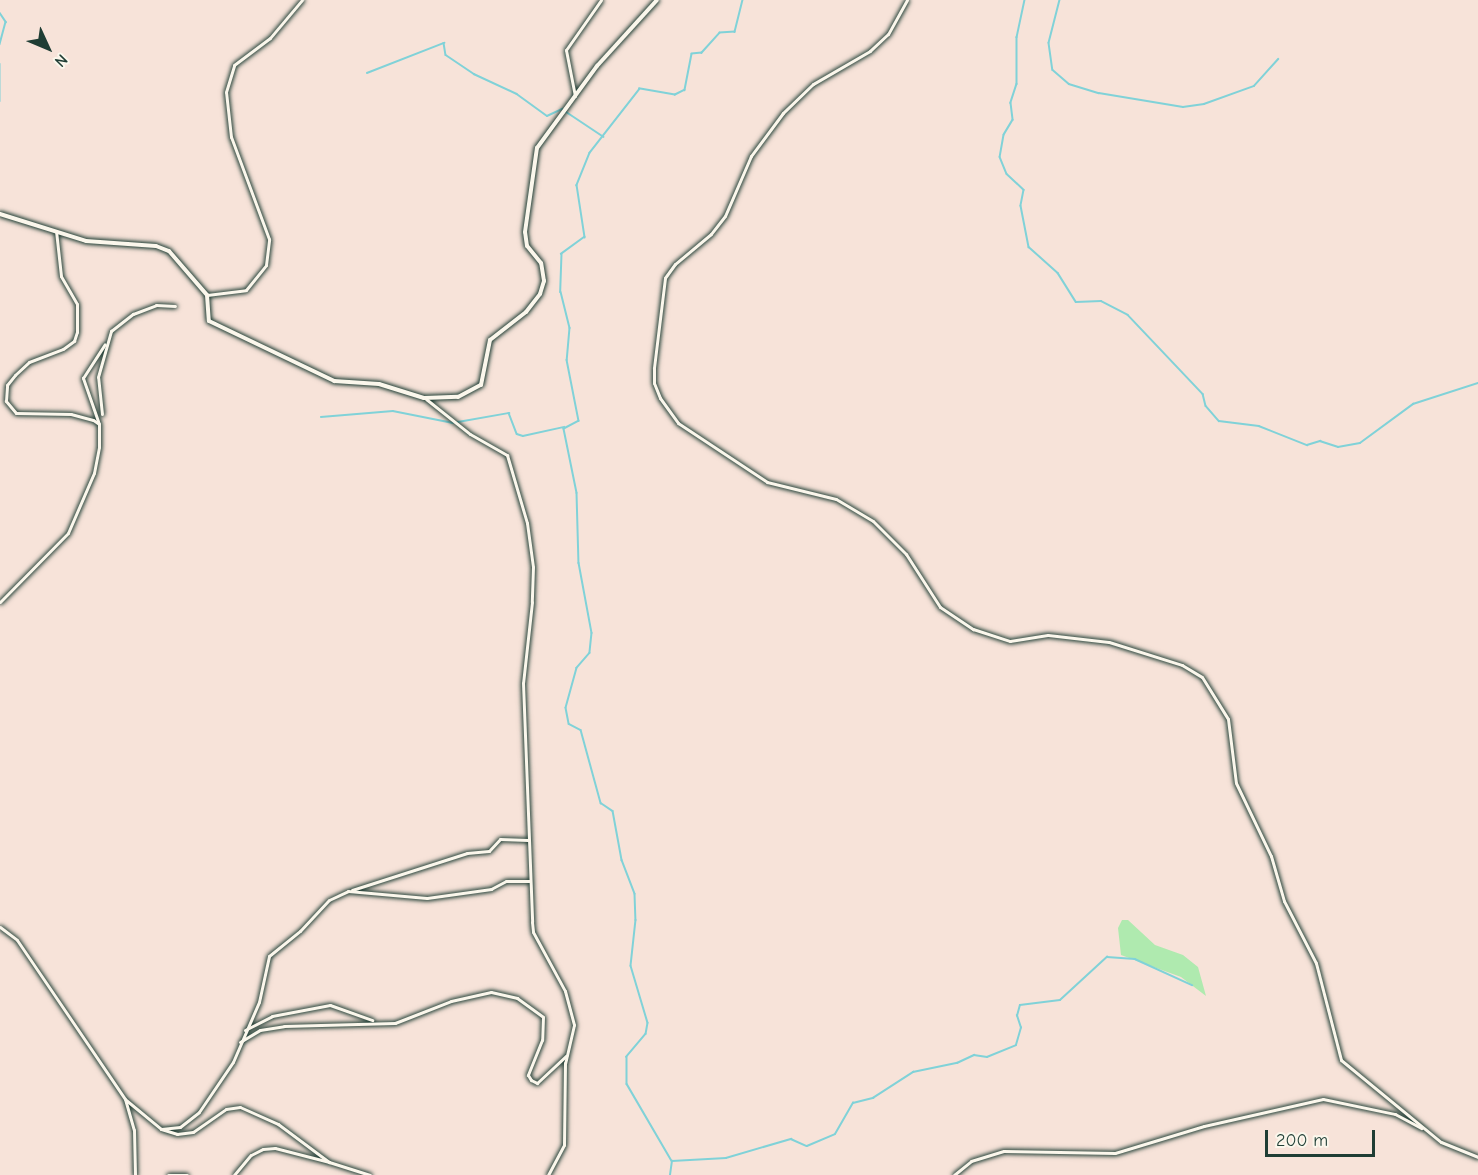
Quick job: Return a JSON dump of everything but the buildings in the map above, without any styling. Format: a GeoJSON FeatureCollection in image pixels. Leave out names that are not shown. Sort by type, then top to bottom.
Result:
{"type":"FeatureCollection","features":[{"type":"Feature","properties":{"kind":"street"},"geometry":{"type":"LineString","coordinates":[[207,294],[246,290],[266,265],[269,239],[231,137],[226,92],[234,65],[270,38],[302,0]]}},
{"type":"Feature","properties":{"kind":"street"},"geometry":{"type":"LineString","coordinates":[[575,96],[566,50],[601,0]]}},
{"type":"Feature","properties":{"kind":"street"},"geometry":{"type":"LineString","coordinates":[[0,214],[86,242],[156,246],[168,251],[207,294],[208,321],[334,381],[379,384],[424,398],[458,397],[481,385],[490,340],[526,312],[540,294],[544,281],[541,263],[527,246],[525,232],[528,192],[537,148],[563,110],[614,45],[657,0]]}},
{"type":"Feature","properties":{"kind":"street"},"geometry":{"type":"LineString","coordinates":[[907,0],[888,34],[876,45],[844,69],[813,84],[783,113],[751,156],[725,216],[711,234],[665,278],[654,368],[654,383],[660,398],[678,423],[767,482],[836,499],[873,521],[906,554],[940,607],[973,629],[1010,641],[1048,635],[1109,642],[1182,665],[1202,677],[1228,719],[1236,783],[1271,856],[1284,901],[1316,963],[1341,1060],[1426,1130],[1459,1152],[1478,1157]]}},
{"type":"Feature","properties":{"kind":"street"},"geometry":{"type":"LineString","coordinates":[[56,231],[61,276],[77,304],[77,332],[74,342],[63,349],[29,362],[15,375],[7,386],[6,401],[16,413],[71,414],[99,424]]}},
{"type":"Feature","properties":{"kind":"street"},"geometry":{"type":"LineString","coordinates":[[0,602],[68,533],[94,473],[99,424],[83,378],[111,332],[133,314],[156,305],[176,306]]}},
{"type":"Feature","properties":{"kind":"street"},"geometry":{"type":"LineString","coordinates":[[102,414],[98,377],[106,342]]}},
{"type":"Feature","properties":{"kind":"street"},"geometry":{"type":"LineString","coordinates":[[238,1043],[253,1033],[284,1026],[395,1023],[451,1001],[491,992],[517,998],[543,1017],[542,1040],[528,1075],[531,1080],[537,1083],[572,1048],[574,1025],[572,1007],[533,932],[523,683],[532,567],[527,523],[507,454],[454,423],[424,398]]}},
{"type":"Feature","properties":{"kind":"street"},"geometry":{"type":"LineString","coordinates":[[161,1129],[180,1127],[199,1112],[233,1062],[238,1043],[259,1002],[269,956],[300,931],[329,900],[348,891],[473,851],[489,851],[500,839],[528,840]]}},
{"type":"Feature","properties":{"kind":"street"},"geometry":{"type":"LineString","coordinates":[[348,891],[427,898],[491,889],[506,881],[530,881]]}},
{"type":"Feature","properties":{"kind":"street"},"geometry":{"type":"LineString","coordinates":[[0,927],[17,940],[125,1099],[161,1129],[177,1134],[193,1132],[226,1109],[240,1107],[278,1124],[328,1162]]}},
{"type":"Feature","properties":{"kind":"street"},"geometry":{"type":"LineString","coordinates":[[244,1031],[272,1016],[330,1005],[377,1022]]}},
{"type":"Feature","properties":{"kind":"street"},"geometry":{"type":"LineString","coordinates":[[548,1175],[563,1152],[566,1138],[566,1056]]}},
{"type":"Feature","properties":{"kind":"street"},"geometry":{"type":"LineString","coordinates":[[125,1099],[134,1130],[135,1175]]}},
{"type":"Feature","properties":{"kind":"street"},"geometry":{"type":"LineString","coordinates":[[954,1175],[971,1161],[1004,1151],[1115,1153],[1204,1126],[1323,1099],[1395,1114],[1426,1130]]}},
{"type":"Feature","properties":{"kind":"street"},"geometry":{"type":"LineString","coordinates":[[234,1175],[251,1155],[263,1149],[275,1148],[370,1175]]}},
{"type":"Feature","properties":{"kind":"street"},"geometry":{"type":"LineString","coordinates":[[168,1175],[187,1175]]}},
{"type":"Feature","properties":{"kind":"green space"},"geometry":{"type":"Polygon","coordinates":[[[1122,920],[1128,920],[1155,945],[1183,955],[1198,967],[1206,996],[1181,977],[1121,955],[1118,928],[1122,920]]]}},
{"type":"Feature","properties":{"kind":"waterway"},"geometry":{"type":"LineString","coordinates":[[743,0],[735,32],[720,33],[702,53],[692,54],[685,90],[675,95],[640,89],[590,153],[577,185],[585,237],[562,254],[561,292],[570,328],[567,360],[579,421],[564,429],[577,493],[579,563],[592,633],[590,653],[577,668],[566,708],[569,724],[581,730],[601,803],[613,811],[622,860],[635,894],[636,920],[631,966],[648,1023],[646,1034],[627,1057],[627,1084],[672,1161],[726,1158],[791,1139],[807,1146],[835,1134],[853,1103],[873,1098],[913,1072],[957,1063],[974,1055],[987,1057],[1016,1045],[1021,1028],[1017,1016],[1020,1005],[1060,1000],[1107,957],[1135,959],[1192,985]]}},
{"type":"Feature","properties":{"kind":"waterway"},"geometry":{"type":"LineString","coordinates":[[1025,0],[1017,37],[1017,84],[1011,103],[1013,120],[1004,135],[1000,157],[1007,174],[1024,190],[1021,206],[1029,247],[1058,273],[1076,302],[1101,301],[1128,315],[1203,394],[1206,406],[1219,421],[1259,426],[1307,445],[1320,441],[1338,447],[1360,443],[1413,404],[1478,383]]}},
{"type":"Feature","properties":{"kind":"waterway"},"geometry":{"type":"LineString","coordinates":[[1060,0],[1049,43],[1053,70],[1069,84],[1099,93],[1183,107],[1204,104],[1254,86],[1278,59]]}},
{"type":"Feature","properties":{"kind":"waterway"},"geometry":{"type":"LineString","coordinates":[[0,13],[6,22],[0,44]]}},
{"type":"Feature","properties":{"kind":"waterway"},"geometry":{"type":"LineString","coordinates":[[367,73],[444,43],[446,55],[474,74],[517,94],[547,116],[562,109],[604,137]]}},
{"type":"Feature","properties":{"kind":"waterway"},"geometry":{"type":"LineString","coordinates":[[0,64],[0,101]]}},
{"type":"Feature","properties":{"kind":"waterway"},"geometry":{"type":"LineString","coordinates":[[321,417],[393,411],[453,423]]}},
{"type":"Feature","properties":{"kind":"waterway"},"geometry":{"type":"LineString","coordinates":[[458,422],[509,413],[517,434],[523,436],[564,427]]}},
{"type":"Feature","properties":{"kind":"waterway"},"geometry":{"type":"LineString","coordinates":[[670,1175],[672,1161]]}}]}
